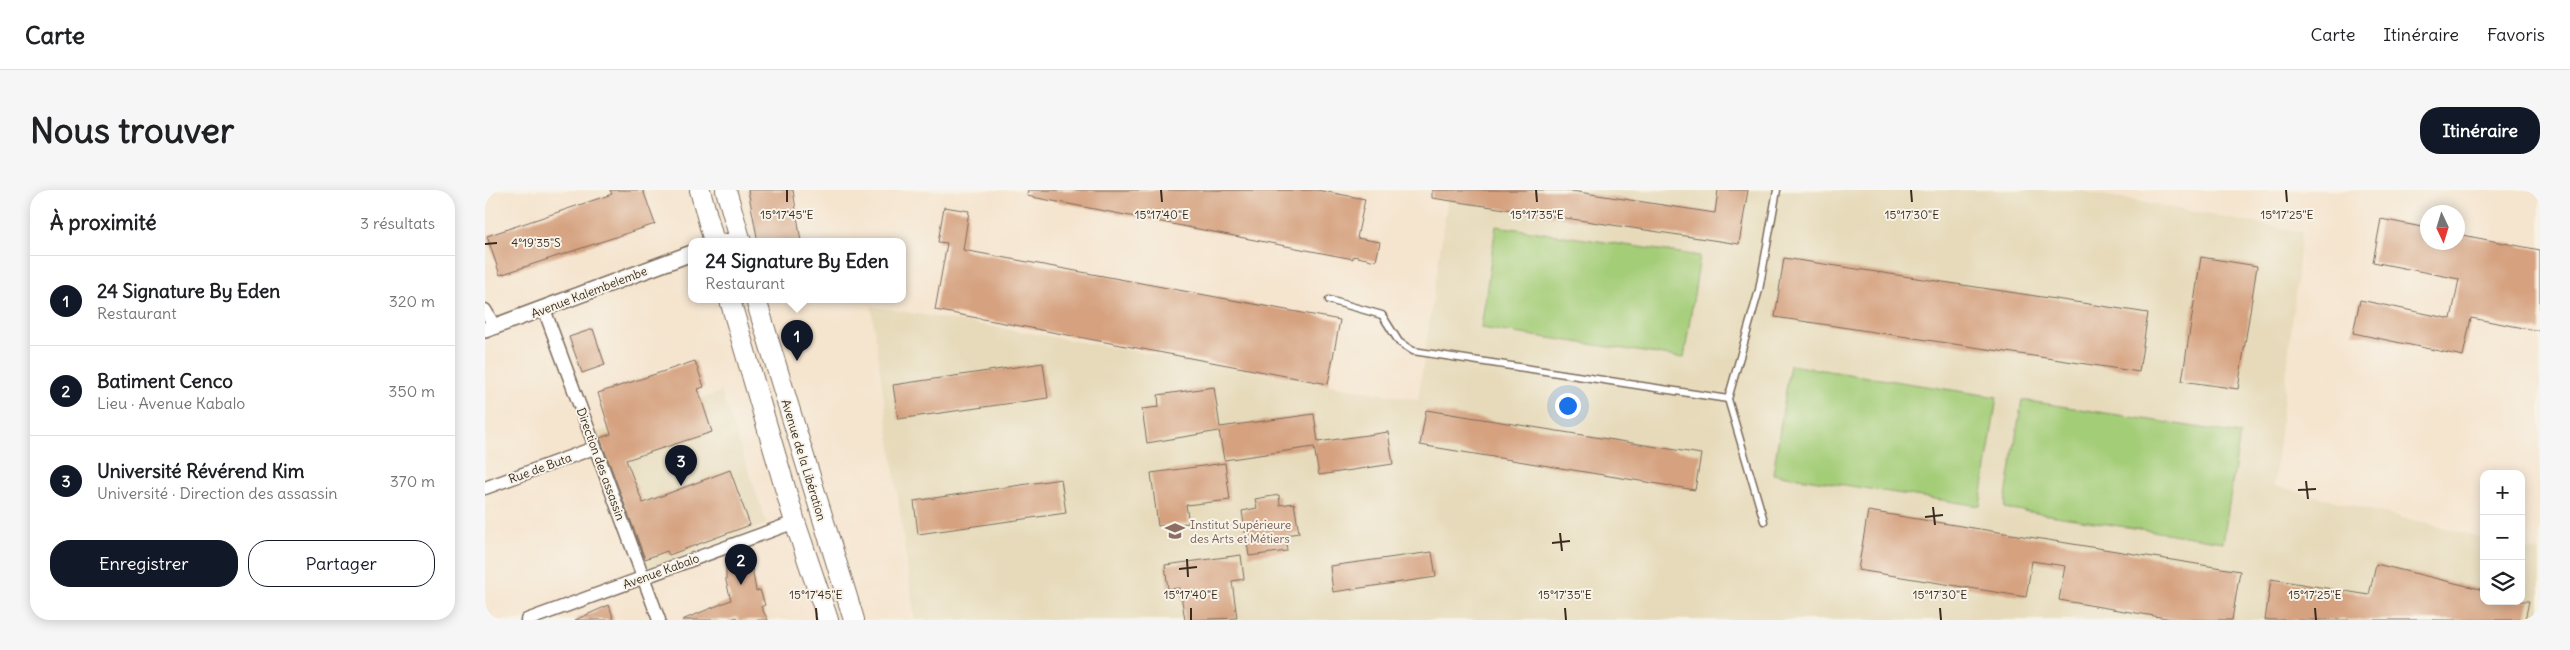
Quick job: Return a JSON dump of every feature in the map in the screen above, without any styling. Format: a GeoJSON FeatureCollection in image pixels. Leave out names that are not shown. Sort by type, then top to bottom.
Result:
{"type":"FeatureCollection","features":[{"type":"Feature","properties":{"kind":"main road"},"geometry":{"type":"LineString","coordinates":[[701,190],[713,238]]}},
{"type":"Feature","properties":{"kind":"main road"},"geometry":{"type":"LineString","coordinates":[[726,190],[734,238]]}},
{"type":"Feature","properties":{"kind":"main road","name":"Avenue de la Libération"},"geometry":{"type":"LineString","coordinates":[[731,303],[795,522],[828,620]]}},
{"type":"Feature","properties":{"kind":"main road","name":"Avenue de la Libération"},"geometry":{"type":"LineString","coordinates":[[757,303],[854,620]]}},
{"type":"Feature","properties":{"kind":"street","name":"Avenue Kalembelembe"},"geometry":{"type":"LineString","coordinates":[[490,328],[688,255]]}},
{"type":"Feature","properties":{"kind":"street","name":"Direction des assassin"},"geometry":{"type":"LineString","coordinates":[[544,309],[659,620]]}},
{"type":"Feature","properties":{"kind":"street"},"geometry":{"type":"LineString","coordinates":[[485,310],[490,328]]}},
{"type":"Feature","properties":{"kind":"street","name":"Rue de Buta"},"geometry":{"type":"LineString","coordinates":[[485,488],[594,448]]}},
{"type":"Feature","properties":{"kind":"street","name":"Avenue Kabalo"},"geometry":{"type":"LineString","coordinates":[[527,620],[795,522]]}},
{"type":"Feature","properties":{"kind":"lane"},"geometry":{"type":"LineString","coordinates":[[1764,521],[1728,398],[1759,290],[1777,190]]}},
{"type":"Feature","properties":{"kind":"lane"},"geometry":{"type":"LineString","coordinates":[[1329,300],[1382,315],[1399,342],[1413,351],[1728,398]]}},
{"type":"Feature","properties":{"kind":"shaded area"},"geometry":{"type":"Polygon","coordinates":[[[1449,190],[2076,190],[2302,232],[2274,486],[2480,537],[2480,605],[2525,605],[2525,549],[2540,552],[2540,620],[915,620],[871,306],[1418,400],[1449,190]]]}},
{"type":"Feature","properties":{"kind":"shaded area"},"geometry":{"type":"Polygon","coordinates":[[[721,392],[767,524],[641,571],[590,435],[721,392]]]}},
{"type":"Feature","properties":{"kind":"green space"},"geometry":{"type":"Polygon","coordinates":[[[1496,226],[1700,256],[1684,358],[1481,328],[1496,226]]]}},
{"type":"Feature","properties":{"kind":"green space"},"geometry":{"type":"Polygon","coordinates":[[[1790,365],[1997,397],[1980,506],[1773,474],[1790,365]]]}},
{"type":"Feature","properties":{"kind":"green space"},"geometry":{"type":"Polygon","coordinates":[[[2022,400],[2240,434],[2223,542],[2004,508],[2022,400]]]}},
{"type":"Feature","properties":{"kind":"building"},"geometry":{"type":"Polygon","coordinates":[[[610,190],[643,190],[655,224],[500,275],[487,236],[612,194],[610,190]]]}},
{"type":"Feature","properties":{"kind":"building"},"geometry":{"type":"Polygon","coordinates":[[[748,190],[793,190],[800,238],[757,238],[748,190]]]}},
{"type":"Feature","properties":{"kind":"building"},"geometry":{"type":"Polygon","coordinates":[[[1028,190],[1317,190],[1365,199],[1357,238],[1380,242],[1376,261],[1353,256],[1353,259],[1027,196],[1028,190]]]}},
{"type":"Feature","properties":{"kind":"building"},"geometry":{"type":"Polygon","coordinates":[[[1432,190],[1565,190],[1715,213],[1718,190],[1748,190],[1739,244],[1432,198],[1432,190]]]}},
{"type":"Feature","properties":{"kind":"building"},"geometry":{"type":"Polygon","coordinates":[[[944,207],[969,211],[963,250],[1340,320],[1328,384],[935,310],[947,243],[938,242],[944,207]]]}},
{"type":"Feature","properties":{"kind":"building"},"geometry":{"type":"Polygon","coordinates":[[[2381,219],[2420,227],[2420,250],[2465,250],[2465,236],[2540,250],[2540,331],[2471,318],[2463,356],[2353,333],[2360,300],[2451,319],[2459,279],[2373,262],[2381,219]]]}},
{"type":"Feature","properties":{"kind":"building"},"geometry":{"type":"Polygon","coordinates":[[[2201,257],[2257,266],[2238,389],[2182,381],[2201,257]]]}},
{"type":"Feature","properties":{"kind":"building"},"geometry":{"type":"Polygon","coordinates":[[[1784,258],[2148,313],[2139,372],[1775,317],[1784,258]]]}},
{"type":"Feature","properties":{"kind":"building"},"geometry":{"type":"Polygon","coordinates":[[[593,329],[605,365],[582,373],[569,337],[593,329]]]}},
{"type":"Feature","properties":{"kind":"building"},"geometry":{"type":"Polygon","coordinates":[[[695,361],[704,387],[698,389],[712,432],[626,460],[643,503],[730,470],[750,525],[669,555],[667,551],[645,559],[600,438],[611,434],[598,393],[695,361]]]}},
{"type":"Feature","properties":{"kind":"building"},"geometry":{"type":"Polygon","coordinates":[[[1043,363],[1048,398],[898,419],[893,385],[1043,363]]]}},
{"type":"Feature","properties":{"kind":"building"},"geometry":{"type":"Polygon","coordinates":[[[1214,387],[1220,427],[1314,414],[1318,442],[1388,432],[1393,464],[1319,475],[1314,447],[1224,460],[1219,431],[1147,443],[1142,409],[1159,407],[1158,395],[1214,387]]]}},
{"type":"Feature","properties":{"kind":"building"},"geometry":{"type":"Polygon","coordinates":[[[1426,410],[1701,454],[1695,490],[1420,445],[1426,410]]]}},
{"type":"Feature","properties":{"kind":"building"},"geometry":{"type":"Polygon","coordinates":[[[1225,463],[1230,500],[1186,505],[1189,523],[1158,526],[1151,473],[1225,463]]]}},
{"type":"Feature","properties":{"kind":"building"},"geometry":{"type":"Polygon","coordinates":[[[1061,479],[1066,513],[918,534],[914,501],[1061,479]]]}},
{"type":"Feature","properties":{"kind":"building"},"geometry":{"type":"Polygon","coordinates":[[[1279,495],[1280,505],[1294,503],[1299,533],[1285,535],[1287,551],[1249,556],[1242,511],[1257,508],[1255,499],[1279,495]]]}},
{"type":"Feature","properties":{"kind":"building"},"geometry":{"type":"Polygon","coordinates":[[[1868,511],[2240,571],[2232,620],[2178,620],[2059,600],[2065,566],[2032,561],[2026,597],[1858,570],[1868,511]]]}},
{"type":"Feature","properties":{"kind":"building"},"geometry":{"type":"Polygon","coordinates":[[[1432,552],[1436,577],[1333,592],[1330,566],[1432,552]]]}},
{"type":"Feature","properties":{"kind":"building"},"geometry":{"type":"Polygon","coordinates":[[[1241,555],[1244,579],[1232,581],[1237,618],[1185,620],[1180,588],[1168,589],[1165,565],[1241,555]]]}},
{"type":"Feature","properties":{"kind":"building"},"geometry":{"type":"Polygon","coordinates":[[[750,556],[756,591],[760,590],[765,605],[761,607],[768,620],[739,620],[737,617],[727,620],[682,620],[731,600],[726,581],[726,558],[750,556]]]}},
{"type":"Feature","properties":{"kind":"building"},"geometry":{"type":"Polygon","coordinates":[[[2376,564],[2480,589],[2480,605],[2525,605],[2525,601],[2529,601],[2525,620],[2265,620],[2271,579],[2369,595],[2376,564]]]}},
{"type":"Feature","properties":{"kind":"building"},"geometry":{"type":"Polygon","coordinates":[[[609,605],[614,620],[575,620],[609,605]]]}},
{"type":"Feature","properties":{"kind":"place","name":"24 Signature By Eden"},"geometry":{"type":"Point","coordinates":[797,361]}},
{"type":"Feature","properties":{"kind":"place","name":"Université Révérend Kim"},"geometry":{"type":"Point","coordinates":[681,486]}},
{"type":"Feature","properties":{"kind":"place","name":"Institut Supérieure des Arts et Métiers"},"geometry":{"type":"Point","coordinates":[1175,531]}},
{"type":"Feature","properties":{"kind":"place","name":"Batiment Cenco"},"geometry":{"type":"Point","coordinates":[741,585]}}]}
